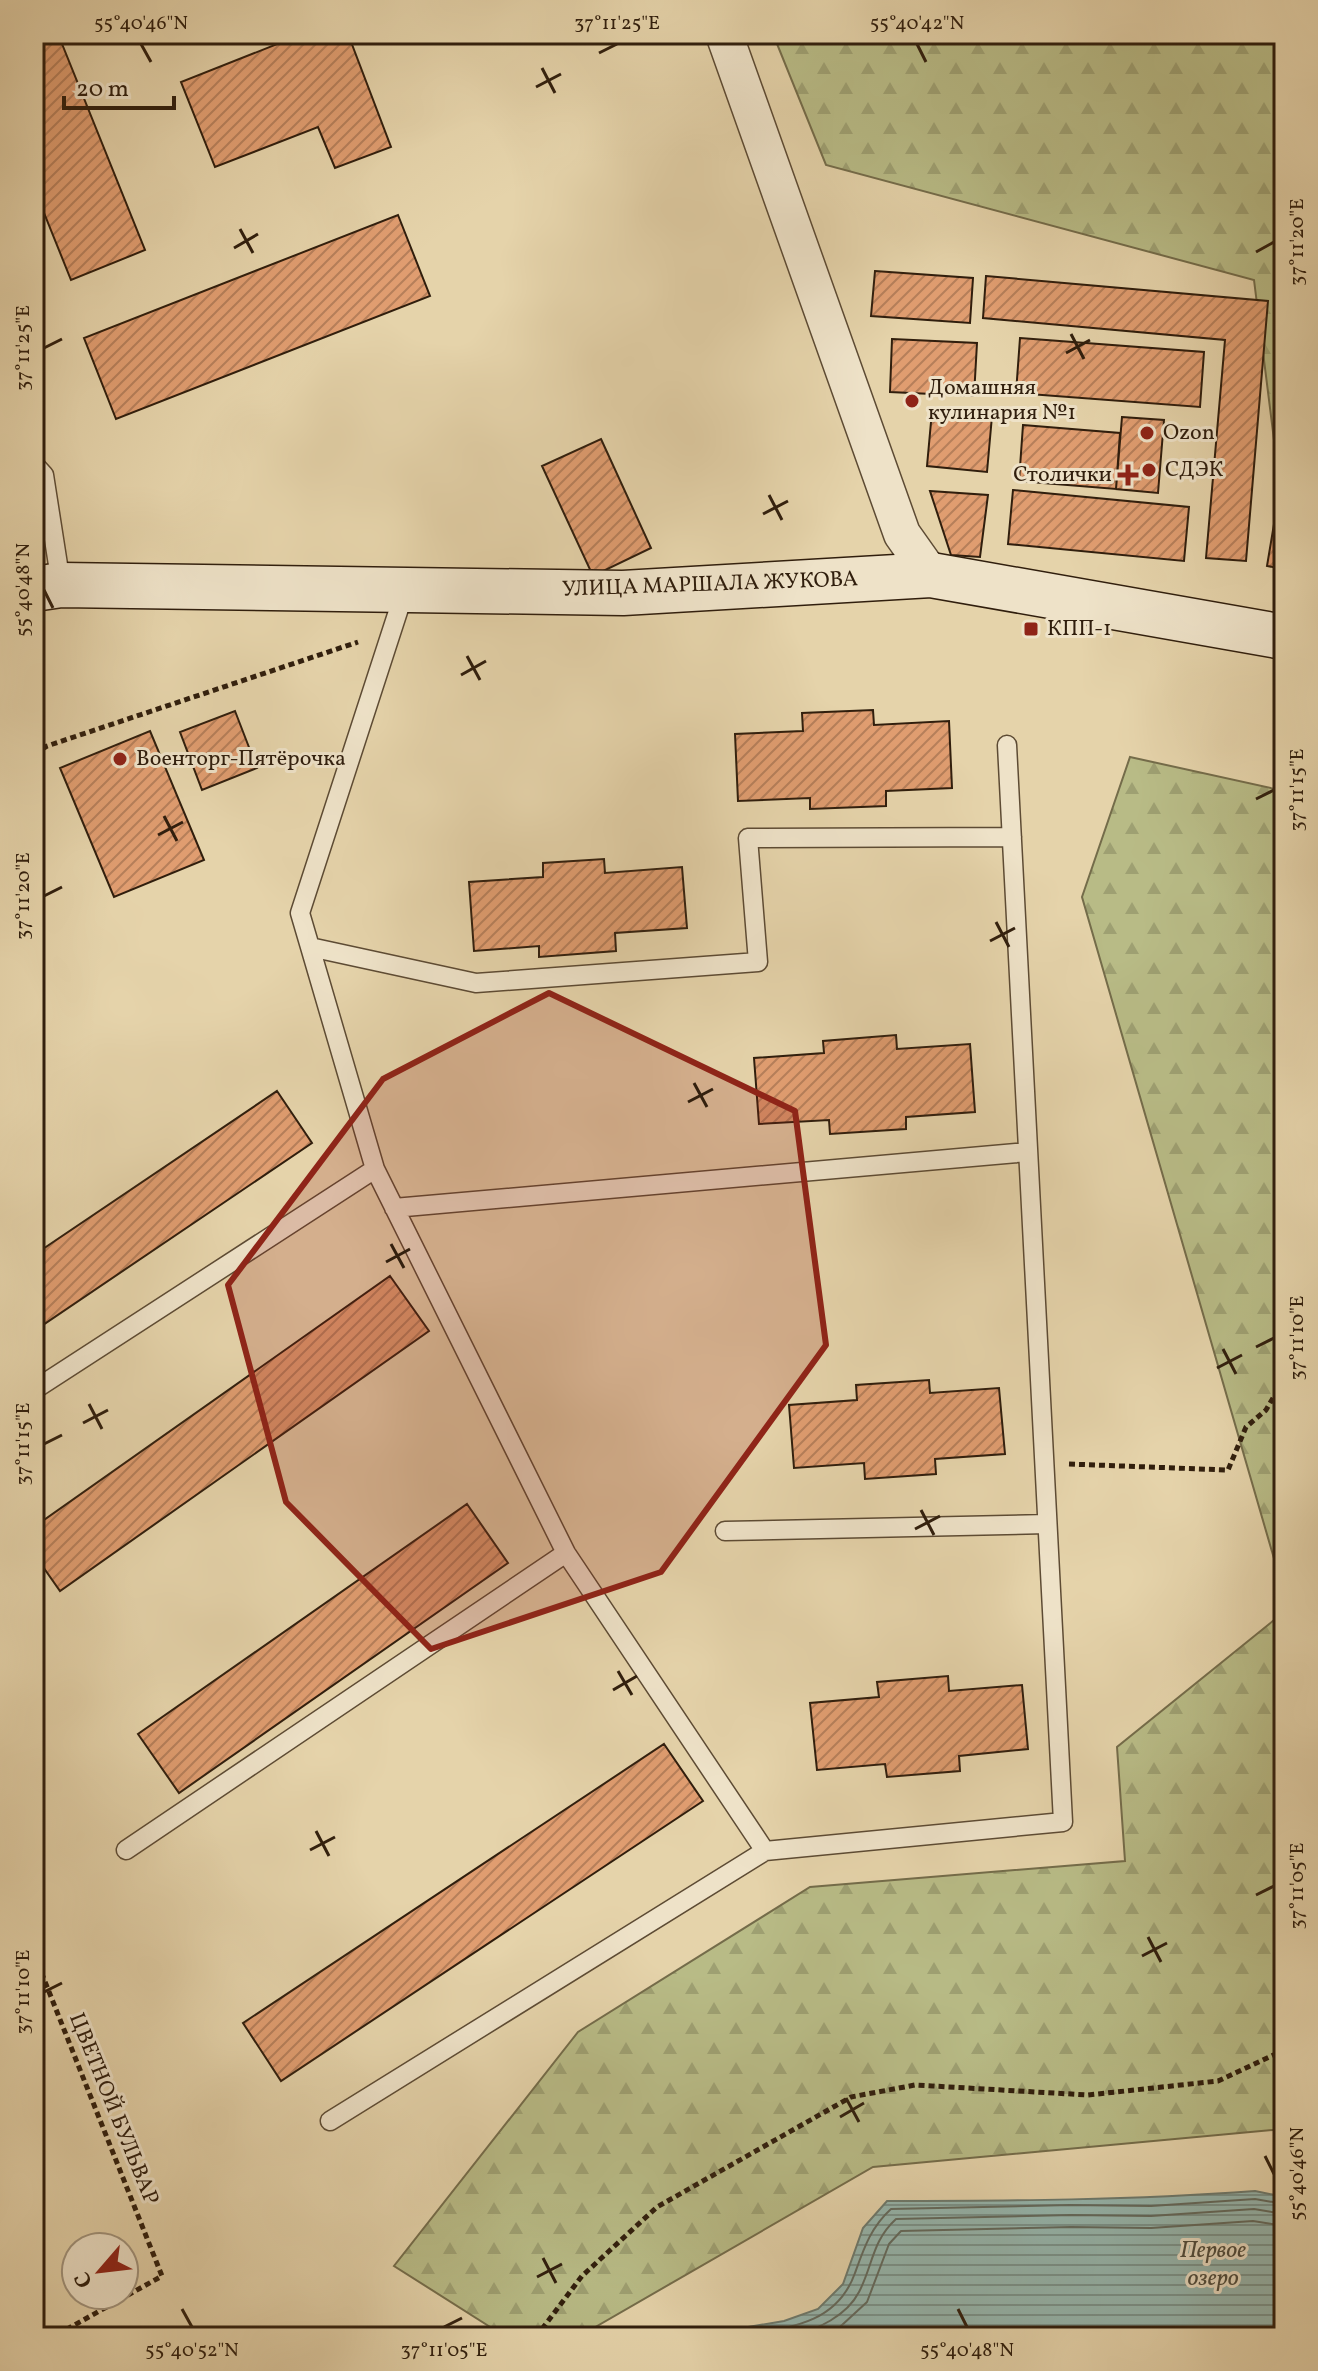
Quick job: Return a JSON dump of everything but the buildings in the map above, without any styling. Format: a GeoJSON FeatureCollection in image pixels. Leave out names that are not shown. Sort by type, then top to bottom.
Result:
{"type":"FeatureCollection","features":[{"type":"Feature","properties":{"kind":"street"},"geometry":{"type":"LineString","coordinates":[[724,34],[902,534],[931,575]]}},
{"type":"Feature","properties":{"kind":"street","name":"УЛИЦА МАРШАЛА ЖУКОВА"},"geometry":{"type":"LineString","coordinates":[[47,587],[399,610],[931,575],[1284,637]]}},
{"type":"Feature","properties":{"kind":"lane"},"geometry":{"type":"LineString","coordinates":[[34,464],[44,475],[47,587]]}},
{"type":"Feature","properties":{"kind":"lane"},"geometry":{"type":"LineString","coordinates":[[399,610],[300,913],[375,1169],[566,1553],[765,1851]]}},
{"type":"Feature","properties":{"kind":"lane"},"geometry":{"type":"LineString","coordinates":[[330,2121],[765,1851],[1063,1822],[1007,745]]}},
{"type":"Feature","properties":{"kind":"lane"},"geometry":{"type":"LineString","coordinates":[[310,947],[476,983],[758,962],[748,838],[1012,837]]}},
{"type":"Feature","properties":{"kind":"lane"},"geometry":{"type":"LineString","coordinates":[[394,1208],[1028,1152]]}},
{"type":"Feature","properties":{"kind":"lane"},"geometry":{"type":"LineString","coordinates":[[34,1390],[375,1169]]}},
{"type":"Feature","properties":{"kind":"lane"},"geometry":{"type":"LineString","coordinates":[[725,1531],[1047,1524]]}},
{"type":"Feature","properties":{"kind":"lane"},"geometry":{"type":"LineString","coordinates":[[126,1850],[566,1553]]}},
{"type":"Feature","properties":{"kind":"path"},"geometry":{"type":"LineString","coordinates":[[34,754],[47,746],[399,610]]}},
{"type":"Feature","properties":{"kind":"path"},"geometry":{"type":"LineString","coordinates":[[1044,1464],[1228,1470],[1246,1427],[1266,1410],[1280,1386]]}},
{"type":"Feature","properties":{"kind":"path","name":"ЦВЕТНОЙ БУЛЬВАР"},"geometry":{"type":"LineString","coordinates":[[34,1954],[162,2276],[53,2337]]}},
{"type":"Feature","properties":{"kind":"path"},"geometry":{"type":"LineString","coordinates":[[536,2337],[582,2276],[657,2207],[851,2097],[915,2085],[1088,2095],[1218,2081],[1284,2050]]}},
{"type":"Feature","properties":{"kind":"highlighted area"},"geometry":{"type":"Polygon","coordinates":[[[549,993],[795,1111],[826,1345],[661,1572],[431,1649],[286,1502],[228,1285],[383,1079],[549,993]]]}},
{"type":"Feature","properties":{"kind":"green space"},"geometry":{"type":"Polygon","coordinates":[[[773,34],[1284,34],[1284,442],[1274,440],[1254,280],[826,165],[773,34]]]}},
{"type":"Feature","properties":{"kind":"green space"},"geometry":{"type":"Polygon","coordinates":[[[1130,757],[1284,791],[1284,1593],[1082,897],[1130,757]]]}},
{"type":"Feature","properties":{"kind":"green space"},"geometry":{"type":"Polygon","coordinates":[[[1284,1612],[1284,2129],[873,2167],[578,2337],[506,2337],[394,2266],[578,2032],[810,1887],[1125,1861],[1117,1747],[1284,1612]]]}},
{"type":"Feature","properties":{"kind":"water","name":"Первое озеро"},"geometry":{"type":"Polygon","coordinates":[[[1255,2191],[1284,2197],[1284,2337],[689,2337],[784,2321],[818,2309],[843,2284],[863,2228],[887,2201],[1071,2199],[1255,2191]]]}},
{"type":"Feature","properties":{"kind":"place","name":"Домашняя кулинария №1"},"geometry":{"type":"Point","coordinates":[912,401]}},
{"type":"Feature","properties":{"kind":"place","name":"Ozon"},"geometry":{"type":"Point","coordinates":[1147,433]}},
{"type":"Feature","properties":{"kind":"place","name":"СДЭК"},"geometry":{"type":"Point","coordinates":[1149,470]}},
{"type":"Feature","properties":{"kind":"place","name":"Столички"},"geometry":{"type":"Point","coordinates":[1128,475]}},
{"type":"Feature","properties":{"kind":"place","name":"КПП-1"},"geometry":{"type":"Point","coordinates":[1031,629]}},
{"type":"Feature","properties":{"kind":"place","name":"Военторг-Пятёрочка"},"geometry":{"type":"Point","coordinates":[120,759]}}]}
